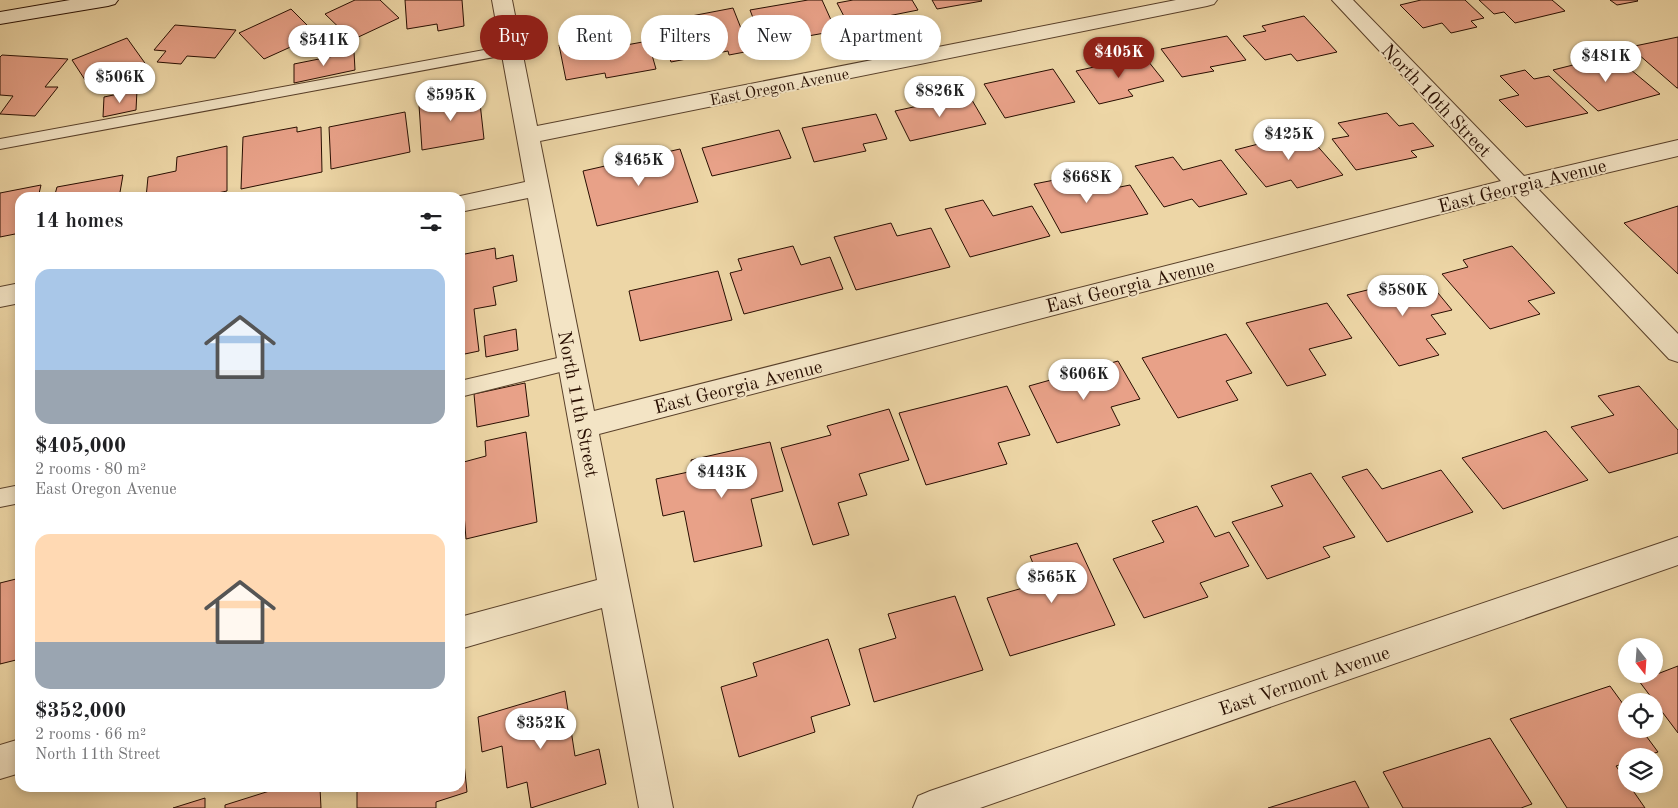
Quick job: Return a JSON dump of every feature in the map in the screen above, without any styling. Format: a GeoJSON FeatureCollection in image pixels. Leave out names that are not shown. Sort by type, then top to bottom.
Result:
{"type":"FeatureCollection","features":[{"type":"Feature","properties":{"kind":"street"},"geometry":{"type":"LineString","coordinates":[[0,18],[108,0]]}},
{"type":"Feature","properties":{"kind":"street","name":"North 11th Street"},"geometry":{"type":"LineString","coordinates":[[502,0],[505,15]]}},
{"type":"Feature","properties":{"kind":"street","name":"East Oregon Avenue"},"geometry":{"type":"LineString","coordinates":[[527,136],[1207,0]]}},
{"type":"Feature","properties":{"kind":"street","name":"North 10th Street"},"geometry":{"type":"LineString","coordinates":[[1342,0],[1678,352]]}},
{"type":"Feature","properties":{"kind":"street","name":"North 11th Street"},"geometry":{"type":"LineString","coordinates":[[513,60],[570,363],[616,590],[656,808]]}},
{"type":"Feature","properties":{"kind":"street","name":"East Georgia Avenue"},"geometry":{"type":"LineString","coordinates":[[583,426],[1518,185],[1678,148]]}},
{"type":"Feature","properties":{"kind":"street"},"geometry":{"type":"LineString","coordinates":[[465,202],[537,188]]}},
{"type":"Feature","properties":{"kind":"street"},"geometry":{"type":"LineString","coordinates":[[0,297],[15,294]]}},
{"type":"Feature","properties":{"kind":"street","name":"East Vermont Avenue"},"geometry":{"type":"LineString","coordinates":[[930,808],[1678,551]]}},
{"type":"Feature","properties":{"kind":"street"},"geometry":{"type":"LineString","coordinates":[[465,633],[616,590]]}},
{"type":"Feature","properties":{"kind":"street"},"geometry":{"type":"LineString","coordinates":[[0,762],[15,758]]}},
{"type":"Feature","properties":{"kind":"lane"},"geometry":{"type":"LineString","coordinates":[[0,144],[480,56]]}},
{"type":"Feature","properties":{"kind":"lane"},"geometry":{"type":"LineString","coordinates":[[465,389],[570,363]]}},
{"type":"Feature","properties":{"kind":"lane"},"geometry":{"type":"LineString","coordinates":[[0,498],[15,495]]}},
{"type":"Feature","properties":{"kind":"building"},"geometry":{"type":"Polygon","coordinates":[[[355,0],[380,0],[399,18],[352,40],[325,14],[355,0]]]}},
{"type":"Feature","properties":{"kind":"building"},"geometry":{"type":"Polygon","coordinates":[[[405,0],[462,0],[464,26],[438,31],[437,24],[407,29],[405,0]]]}},
{"type":"Feature","properties":{"kind":"building"},"geometry":{"type":"Polygon","coordinates":[[[808,0],[822,0],[829,15],[821,15],[821,34],[811,35],[811,15],[752,15],[750,10],[808,0]]]}},
{"type":"Feature","properties":{"kind":"building"},"geometry":{"type":"Polygon","coordinates":[[[853,0],[912,0],[918,10],[893,15],[843,15],[837,3],[853,0]]]}},
{"type":"Feature","properties":{"kind":"building"},"geometry":{"type":"Polygon","coordinates":[[[932,0],[981,0],[982,1],[937,9],[932,0]]]}},
{"type":"Feature","properties":{"kind":"building"},"geometry":{"type":"Polygon","coordinates":[[[1421,0],[1465,0],[1484,18],[1471,21],[1477,27],[1451,33],[1442,23],[1423,28],[1400,5],[1421,0]]]}},
{"type":"Feature","properties":{"kind":"building"},"geometry":{"type":"Polygon","coordinates":[[[1479,0],[1552,0],[1565,11],[1515,23],[1504,12],[1494,14],[1479,0]]]}},
{"type":"Feature","properties":{"kind":"building"},"geometry":{"type":"Polygon","coordinates":[[[1610,0],[1637,0],[1638,1],[1617,5],[1610,0]]]}},
{"type":"Feature","properties":{"kind":"building"},"geometry":{"type":"Polygon","coordinates":[[[733,8],[738,21],[738,53],[729,55],[728,15],[696,15],[733,8]]]}},
{"type":"Feature","properties":{"kind":"building"},"geometry":{"type":"Polygon","coordinates":[[[291,9],[317,35],[264,59],[239,33],[291,9]]]}},
{"type":"Feature","properties":{"kind":"building"},"geometry":{"type":"Polygon","coordinates":[[[1304,16],[1337,52],[1297,61],[1291,54],[1265,60],[1243,36],[1266,31],[1262,26],[1304,16]]]}},
{"type":"Feature","properties":{"kind":"building"},"geometry":{"type":"Polygon","coordinates":[[[175,25],[236,30],[215,58],[187,56],[181,64],[157,62],[166,51],[154,50],[175,25]]]}},
{"type":"Feature","properties":{"kind":"building"},"geometry":{"type":"Polygon","coordinates":[[[1227,36],[1246,60],[1210,67],[1214,71],[1182,77],[1161,49],[1227,36]]]}},
{"type":"Feature","properties":{"kind":"building"},"geometry":{"type":"Polygon","coordinates":[[[1678,37],[1678,88],[1677,88],[1630,47],[1678,37]]]}},
{"type":"Feature","properties":{"kind":"building"},"geometry":{"type":"Polygon","coordinates":[[[127,38],[147,66],[91,89],[72,60],[127,38]]]}},
{"type":"Feature","properties":{"kind":"building"},"geometry":{"type":"Polygon","coordinates":[[[641,42],[641,60],[653,60],[656,69],[606,78],[605,73],[566,80],[562,60],[631,60],[631,44],[641,42]]]}},
{"type":"Feature","properties":{"kind":"building"},"geometry":{"type":"Polygon","coordinates":[[[354,52],[355,70],[294,83],[294,64],[354,52]]]}},
{"type":"Feature","properties":{"kind":"building"},"geometry":{"type":"Polygon","coordinates":[[[2,55],[68,59],[45,87],[58,87],[35,116],[0,114],[13,96],[0,95],[0,57],[2,55]]]}},
{"type":"Feature","properties":{"kind":"building"},"geometry":{"type":"Polygon","coordinates":[[[1613,55],[1660,94],[1598,111],[1553,70],[1613,55]]]}},
{"type":"Feature","properties":{"kind":"building"},"geometry":{"type":"Polygon","coordinates":[[[1144,56],[1164,81],[1128,90],[1133,96],[1099,104],[1076,71],[1144,56]]]}},
{"type":"Feature","properties":{"kind":"building"},"geometry":{"type":"Polygon","coordinates":[[[1053,69],[1075,102],[1005,118],[984,84],[1053,69]]]}},
{"type":"Feature","properties":{"kind":"building"},"geometry":{"type":"Polygon","coordinates":[[[1525,70],[1534,79],[1549,76],[1588,113],[1526,127],[1499,100],[1519,95],[1500,76],[1525,70]]]}},
{"type":"Feature","properties":{"kind":"building"},"geometry":{"type":"Polygon","coordinates":[[[137,90],[136,110],[103,117],[104,97],[137,90]]]}},
{"type":"Feature","properties":{"kind":"building"},"geometry":{"type":"Polygon","coordinates":[[[479,94],[484,139],[422,150],[419,105],[479,94]]]}},
{"type":"Feature","properties":{"kind":"building"},"geometry":{"type":"Polygon","coordinates":[[[969,95],[986,124],[910,141],[895,111],[969,95]]]}},
{"type":"Feature","properties":{"kind":"building"},"geometry":{"type":"Polygon","coordinates":[[[405,112],[410,152],[331,169],[329,127],[405,112]]]}},
{"type":"Feature","properties":{"kind":"building"},"geometry":{"type":"Polygon","coordinates":[[[1387,113],[1399,126],[1413,123],[1434,146],[1411,151],[1417,157],[1356,170],[1332,139],[1349,136],[1338,123],[1387,113]]]}},
{"type":"Feature","properties":{"kind":"building"},"geometry":{"type":"Polygon","coordinates":[[[876,114],[887,139],[863,144],[866,151],[814,162],[802,128],[876,114]]]}},
{"type":"Feature","properties":{"kind":"building"},"geometry":{"type":"Polygon","coordinates":[[[297,127],[297,132],[321,127],[322,172],[241,189],[243,137],[297,127]]]}},
{"type":"Feature","properties":{"kind":"building"},"geometry":{"type":"Polygon","coordinates":[[[779,130],[791,158],[712,176],[702,148],[779,130]]]}},
{"type":"Feature","properties":{"kind":"building"},"geometry":{"type":"Polygon","coordinates":[[[1305,132],[1343,175],[1297,188],[1291,180],[1266,187],[1235,150],[1305,132]]]}},
{"type":"Feature","properties":{"kind":"building"},"geometry":{"type":"Polygon","coordinates":[[[227,146],[227,191],[147,192],[148,177],[176,171],[177,157],[227,146]]]}},
{"type":"Feature","properties":{"kind":"building"},"geometry":{"type":"Polygon","coordinates":[[[680,149],[698,202],[597,226],[583,171],[680,149]]]}},
{"type":"Feature","properties":{"kind":"building"},"geometry":{"type":"Polygon","coordinates":[[[1173,157],[1183,170],[1221,160],[1247,194],[1199,207],[1192,199],[1164,207],[1135,166],[1173,157]]]}},
{"type":"Feature","properties":{"kind":"building"},"geometry":{"type":"Polygon","coordinates":[[[123,175],[120,192],[56,192],[57,187],[123,175]]]}},
{"type":"Feature","properties":{"kind":"building"},"geometry":{"type":"Polygon","coordinates":[[[1080,175],[1090,193],[1130,185],[1148,214],[1061,233],[1034,184],[1080,175]]]}},
{"type":"Feature","properties":{"kind":"building"},"geometry":{"type":"Polygon","coordinates":[[[41,185],[39,192],[15,192],[15,234],[0,237],[0,193],[41,185]]]}},
{"type":"Feature","properties":{"kind":"building"},"geometry":{"type":"Polygon","coordinates":[[[983,200],[993,216],[1032,206],[1050,236],[970,257],[945,209],[983,200]]]}},
{"type":"Feature","properties":{"kind":"building"},"geometry":{"type":"Polygon","coordinates":[[[1678,206],[1678,274],[1624,223],[1678,206]]]}},
{"type":"Feature","properties":{"kind":"building"},"geometry":{"type":"Polygon","coordinates":[[[891,223],[897,236],[931,228],[950,267],[856,290],[834,237],[891,223]]]}},
{"type":"Feature","properties":{"kind":"building"},"geometry":{"type":"Polygon","coordinates":[[[793,246],[801,265],[830,257],[843,289],[744,314],[730,273],[742,270],[738,259],[793,246]]]}},
{"type":"Feature","properties":{"kind":"building"},"geometry":{"type":"Polygon","coordinates":[[[1512,246],[1555,293],[1528,301],[1540,314],[1490,329],[1442,274],[1468,267],[1463,260],[1512,246]]]}},
{"type":"Feature","properties":{"kind":"building"},"geometry":{"type":"Polygon","coordinates":[[[495,248],[496,259],[513,255],[517,281],[493,287],[496,305],[474,309],[479,351],[465,354],[465,254],[495,248]]]}},
{"type":"Feature","properties":{"kind":"building"},"geometry":{"type":"Polygon","coordinates":[[[718,271],[732,320],[640,341],[629,291],[718,271]]]}},
{"type":"Feature","properties":{"kind":"building"},"geometry":{"type":"Polygon","coordinates":[[[1424,276],[1452,310],[1431,315],[1446,334],[1426,339],[1439,355],[1399,366],[1347,295],[1424,276]]]}},
{"type":"Feature","properties":{"kind":"building"},"geometry":{"type":"Polygon","coordinates":[[[1327,303],[1352,338],[1309,349],[1326,375],[1287,386],[1246,323],[1327,303]]]}},
{"type":"Feature","properties":{"kind":"building"},"geometry":{"type":"Polygon","coordinates":[[[516,329],[518,350],[486,357],[484,336],[516,329]]]}},
{"type":"Feature","properties":{"kind":"building"},"geometry":{"type":"Polygon","coordinates":[[[1226,334],[1252,373],[1226,381],[1238,400],[1178,418],[1142,358],[1226,334]]]}},
{"type":"Feature","properties":{"kind":"building"},"geometry":{"type":"Polygon","coordinates":[[[1118,361],[1140,399],[1111,407],[1120,425],[1057,443],[1029,386],[1118,361]]]}},
{"type":"Feature","properties":{"kind":"building"},"geometry":{"type":"Polygon","coordinates":[[[525,383],[529,416],[477,427],[474,394],[525,383]]]}},
{"type":"Feature","properties":{"kind":"building"},"geometry":{"type":"Polygon","coordinates":[[[1007,386],[1030,435],[998,443],[1007,464],[926,485],[899,413],[1007,386]]]}},
{"type":"Feature","properties":{"kind":"building"},"geometry":{"type":"Polygon","coordinates":[[[1639,386],[1678,430],[1678,453],[1609,473],[1571,427],[1614,415],[1598,396],[1639,386]]]}},
{"type":"Feature","properties":{"kind":"building"},"geometry":{"type":"Polygon","coordinates":[[[889,409],[909,460],[859,474],[867,495],[838,503],[849,535],[813,545],[781,448],[831,435],[827,426],[889,409]]]}},
{"type":"Feature","properties":{"kind":"building"},"geometry":{"type":"Polygon","coordinates":[[[1546,431],[1588,480],[1503,509],[1462,458],[1546,431]]]}},
{"type":"Feature","properties":{"kind":"building"},"geometry":{"type":"Polygon","coordinates":[[[526,432],[537,522],[466,539],[465,462],[486,456],[485,441],[526,432]]]}},
{"type":"Feature","properties":{"kind":"building"},"geometry":{"type":"Polygon","coordinates":[[[770,442],[783,491],[751,499],[762,546],[694,562],[684,511],[663,516],[656,479],[693,471],[691,460],[770,442]]]}},
{"type":"Feature","properties":{"kind":"building"},"geometry":{"type":"Polygon","coordinates":[[[1367,469],[1382,489],[1441,470],[1473,512],[1387,542],[1342,477],[1367,469]]]}},
{"type":"Feature","properties":{"kind":"building"},"geometry":{"type":"Polygon","coordinates":[[[1311,473],[1355,537],[1323,547],[1330,557],[1267,579],[1232,522],[1283,506],[1271,486],[1311,473]]]}},
{"type":"Feature","properties":{"kind":"building"},"geometry":{"type":"Polygon","coordinates":[[[1197,506],[1215,537],[1229,532],[1249,566],[1200,583],[1208,597],[1144,618],[1113,559],[1164,542],[1152,521],[1197,506]]]}},
{"type":"Feature","properties":{"kind":"building"},"geometry":{"type":"Polygon","coordinates":[[[1077,543],[1115,625],[1010,656],[987,598],[1041,583],[1030,556],[1077,543]]]}},
{"type":"Feature","properties":{"kind":"building"},"geometry":{"type":"Polygon","coordinates":[[[15,579],[15,660],[0,664],[0,583],[15,579]]]}},
{"type":"Feature","properties":{"kind":"building"},"geometry":{"type":"Polygon","coordinates":[[[955,596],[983,670],[874,702],[859,649],[896,638],[888,614],[955,596]]]}},
{"type":"Feature","properties":{"kind":"building"},"geometry":{"type":"Polygon","coordinates":[[[828,639],[850,705],[811,717],[815,732],[739,757],[721,687],[757,676],[753,663],[828,639]]]}},
{"type":"Feature","properties":{"kind":"building"},"geometry":{"type":"Polygon","coordinates":[[[1678,666],[1678,733],[1663,713],[1663,693],[1648,693],[1640,683],[1663,683],[1663,672],[1678,666]]]}},
{"type":"Feature","properties":{"kind":"building"},"geometry":{"type":"Polygon","coordinates":[[[1610,686],[1618,697],[1618,738],[1648,738],[1655,748],[1618,748],[1618,765],[1616,766],[1618,769],[1618,793],[1635,793],[1645,808],[1567,808],[1510,719],[1610,686]]]}},
{"type":"Feature","properties":{"kind":"building"},"geometry":{"type":"Polygon","coordinates":[[[565,691],[575,756],[599,749],[606,784],[531,808],[527,782],[507,788],[502,746],[482,752],[478,717],[565,691]]]}},
{"type":"Feature","properties":{"kind":"building"},"geometry":{"type":"Polygon","coordinates":[[[1490,738],[1532,804],[1521,808],[1403,808],[1383,772],[1490,738]]]}},
{"type":"Feature","properties":{"kind":"building"},"geometry":{"type":"Polygon","coordinates":[[[465,773],[467,792],[436,802],[436,808],[357,808],[357,792],[465,792],[465,773]]]}},
{"type":"Feature","properties":{"kind":"building"},"geometry":{"type":"Polygon","coordinates":[[[1355,781],[1369,808],[1268,808],[1355,781]]]}},
{"type":"Feature","properties":{"kind":"building"},"geometry":{"type":"Polygon","coordinates":[[[266,792],[320,792],[321,808],[225,808],[225,805],[266,792]]]}},
{"type":"Feature","properties":{"kind":"building"},"geometry":{"type":"Polygon","coordinates":[[[205,798],[205,808],[173,808],[205,798]]]}}]}
